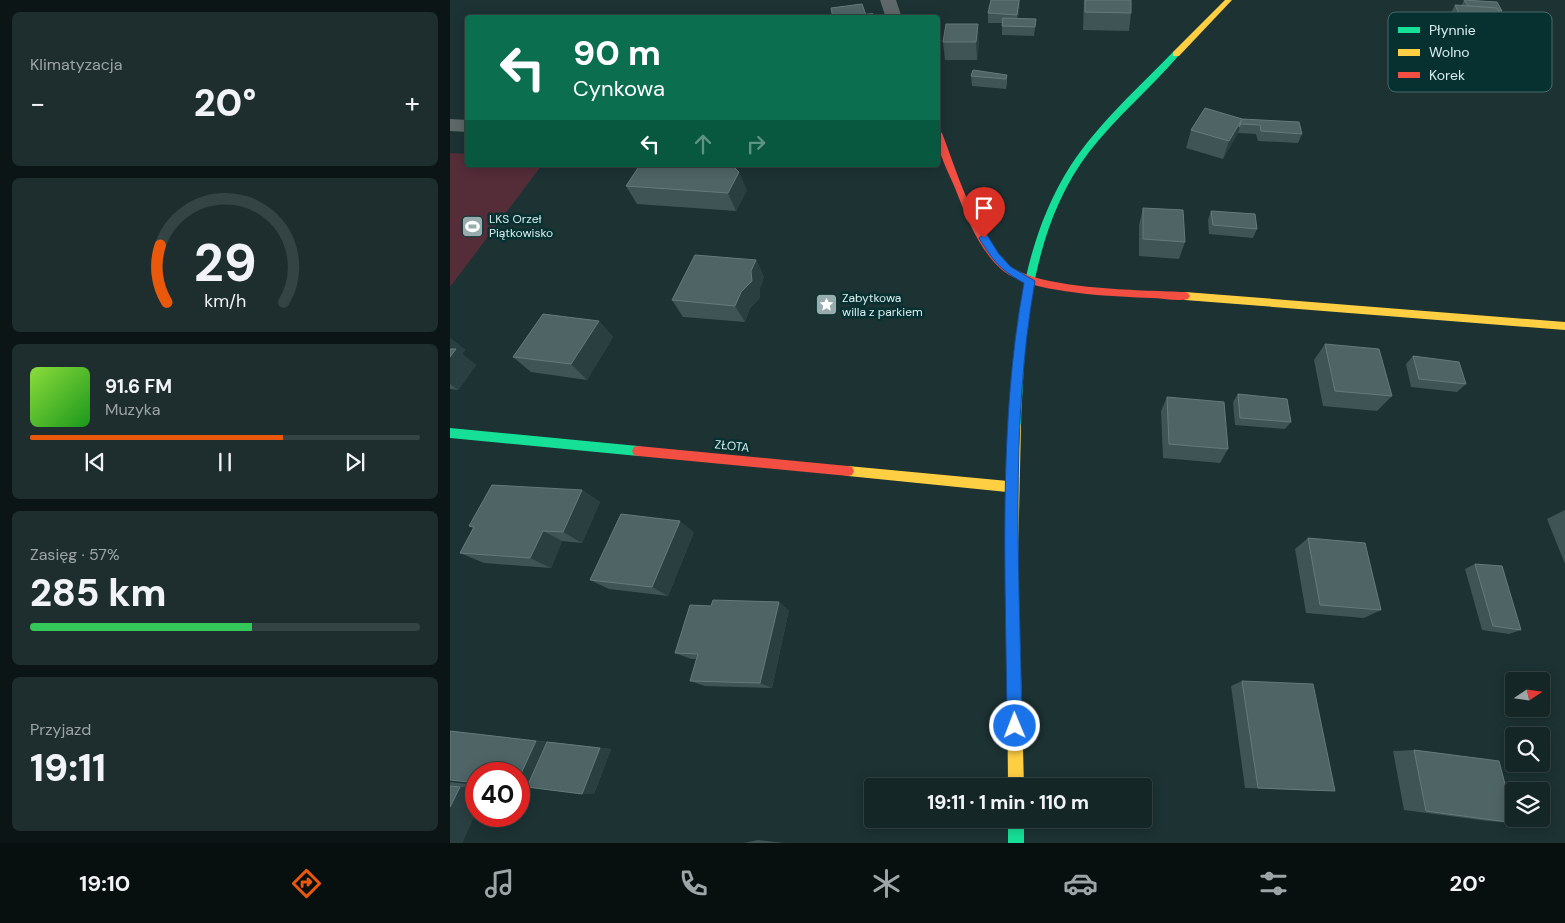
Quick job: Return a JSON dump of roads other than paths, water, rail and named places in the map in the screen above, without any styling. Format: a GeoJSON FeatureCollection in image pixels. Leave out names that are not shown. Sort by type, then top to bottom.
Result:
{"type":"FeatureCollection","features":[{"type":"Feature","properties":{"kind":"street"},"geometry":{"type":"LineString","coordinates":[[888,0],[893,15]]}},
{"type":"Feature","properties":{"kind":"street"},"geometry":{"type":"LineString","coordinates":[[1016,778],[1012,487],[1018,374],[1023,319],[1030,281],[1057,198],[1078,162],[1120,112],[1229,0]]}},
{"type":"Feature","properties":{"kind":"street"},"geometry":{"type":"LineString","coordinates":[[450,125],[465,126]]}},
{"type":"Feature","properties":{"kind":"street"},"geometry":{"type":"LineString","coordinates":[[940,144],[988,244],[1007,269],[1030,281],[1074,288],[1565,326]]}},
{"type":"Feature","properties":{"kind":"street","name":"ZŁOTA"},"geometry":{"type":"LineString","coordinates":[[450,433],[1012,487]]}},
{"type":"Feature","properties":{"kind":"street"},"geometry":{"type":"LineString","coordinates":[[1016,828],[1016,843]]}},
{"type":"Feature","properties":{"kind":"place","name":"LKS Orzeł Piątkowisko"},"geometry":{"type":"Point","coordinates":[473,226]}},
{"type":"Feature","properties":{"kind":"place","name":"Zabytkowa willa z parkiem"},"geometry":{"type":"Point","coordinates":[826,305]}}]}
